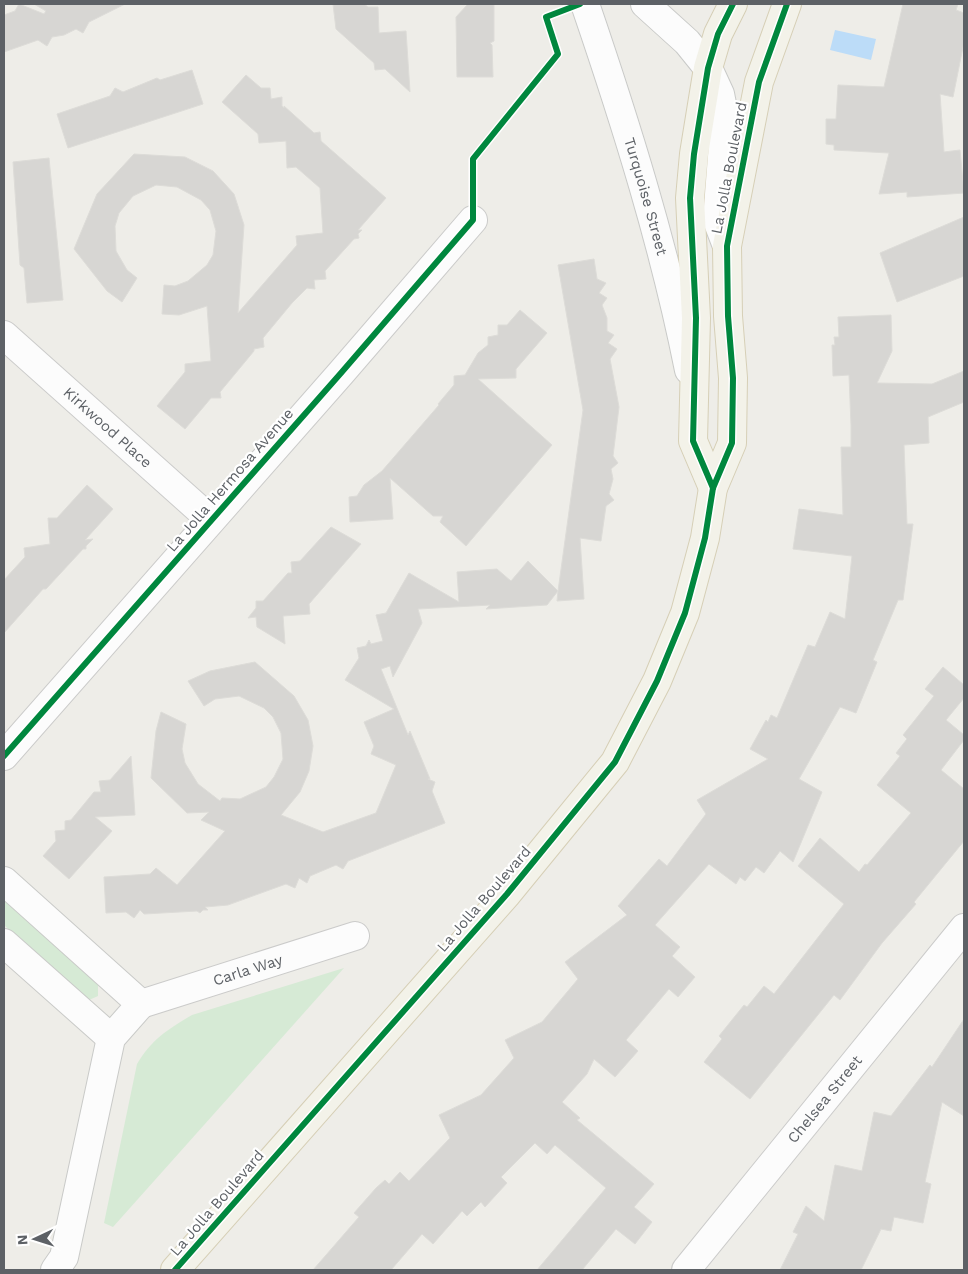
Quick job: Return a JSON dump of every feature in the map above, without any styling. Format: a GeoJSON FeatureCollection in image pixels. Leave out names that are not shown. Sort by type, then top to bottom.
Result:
{"type":"FeatureCollection","features":[{"type":"Feature","properties":{"kind":"main road","name":"La Jolla Boulevard"},"geometry":{"type":"LineString","coordinates":[[713,488],[693,441],[696,318],[690,198],[694,154],[708,68],[718,34],[733,4]]}},
{"type":"Feature","properties":{"kind":"main road","name":"La Jolla Boulevard"},"geometry":{"type":"LineString","coordinates":[[175,1270],[506,894],[615,762],[657,681],[685,613],[705,538],[713,488],[732,443],[733,378],[728,316],[727,246],[759,82],[787,4]]}},
{"type":"Feature","properties":{"kind":"street","name":"Turquoise Street"},"geometry":{"type":"LineString","coordinates":[[585,4],[628,128],[679,320],[694,393]]}},
{"type":"Feature","properties":{"kind":"street"},"geometry":{"type":"LineString","coordinates":[[645,4],[687,42],[708,68],[720,94],[725,119],[718,220],[727,246]]}},
{"type":"Feature","properties":{"kind":"street","name":"La Jolla Hermosa Avenue"},"geometry":{"type":"LineString","coordinates":[[4,756],[473,220]]}},
{"type":"Feature","properties":{"kind":"street","name":"Kirkwood Place"},"geometry":{"type":"LineString","coordinates":[[4,335],[211,520]]}},
{"type":"Feature","properties":{"kind":"street"},"geometry":{"type":"LineString","coordinates":[[4,881],[141,1004],[111,1038],[64,1266]]}},
{"type":"Feature","properties":{"kind":"street","name":"Chelsea Street"},"geometry":{"type":"LineString","coordinates":[[686,1270],[964,928]]}},
{"type":"Feature","properties":{"kind":"street","name":"Carla Way"},"geometry":{"type":"LineString","coordinates":[[141,1004],[355,936]]}},
{"type":"Feature","properties":{"kind":"street"},"geometry":{"type":"LineString","coordinates":[[4,944],[111,1038]]}},
{"type":"Feature","properties":{"kind":"green space"},"geometry":{"type":"Polygon","coordinates":[[[4,900],[98,985],[98,996],[89,1000],[82,997],[4,925],[4,900]]]}},
{"type":"Feature","properties":{"kind":"green space"},"geometry":{"type":"Polygon","coordinates":[[[344,968],[113,1227],[104,1223],[137,1064],[148,1048],[168,1030],[192,1015],[344,968]]]}},
{"type":"Feature","properties":{"kind":"water"},"geometry":{"type":"Polygon","coordinates":[[[835,30],[876,39],[871,60],[830,50],[835,30]]]}},
{"type":"Feature","properties":{"kind":"building"},"geometry":{"type":"Polygon","coordinates":[[[19,4],[44,14],[46,11],[34,4],[125,4],[89,22],[83,33],[76,29],[64,35],[52,37],[47,46],[38,40],[4,52],[4,15],[15,11],[19,4]]]}},
{"type":"Feature","properties":{"kind":"building"},"geometry":{"type":"Polygon","coordinates":[[[333,4],[364,4],[368,7],[378,7],[379,33],[406,31],[410,92],[385,69],[375,70],[374,63],[336,29],[333,4]]]}},
{"type":"Feature","properties":{"kind":"building"},"geometry":{"type":"Polygon","coordinates":[[[468,4],[494,4],[494,41],[490,43],[492,45],[493,77],[457,77],[456,17],[468,4]]]}},
{"type":"Feature","properties":{"kind":"building"},"geometry":{"type":"Polygon","coordinates":[[[903,4],[958,4],[956,10],[964,13],[964,42],[953,97],[940,94],[944,152],[960,150],[964,193],[907,197],[907,192],[879,194],[889,153],[834,150],[834,145],[826,144],[826,119],[836,119],[838,85],[884,87],[903,4]]]}},
{"type":"Feature","properties":{"kind":"building"},"geometry":{"type":"Polygon","coordinates":[[[192,70],[203,104],[68,148],[57,114],[110,96],[115,88],[123,92],[157,78],[160,80],[192,70]]]}},
{"type":"Feature","properties":{"kind":"building"},"geometry":{"type":"Polygon","coordinates":[[[246,75],[261,88],[270,88],[271,99],[282,97],[282,106],[284,108],[284,106],[314,133],[320,132],[321,141],[386,198],[358,230],[362,230],[358,234],[359,238],[354,239],[325,271],[326,279],[314,280],[315,289],[307,288],[292,303],[263,338],[264,347],[254,349],[220,392],[221,398],[211,398],[185,429],[157,406],[185,372],[185,364],[211,361],[207,306],[179,315],[162,314],[164,285],[175,286],[188,281],[207,265],[213,255],[216,231],[210,210],[201,200],[177,187],[156,185],[133,196],[119,213],[115,226],[116,251],[127,270],[137,278],[122,302],[107,291],[74,249],[97,194],[134,154],[185,157],[213,171],[234,194],[244,225],[238,313],[297,245],[296,236],[323,233],[320,188],[296,167],[287,168],[286,141],[259,143],[258,134],[222,102],[246,75]]]}},
{"type":"Feature","properties":{"kind":"building"},"geometry":{"type":"Polygon","coordinates":[[[49,158],[63,300],[27,303],[24,268],[20,265],[13,162],[49,158]]]}},
{"type":"Feature","properties":{"kind":"building"},"geometry":{"type":"Polygon","coordinates":[[[964,217],[964,276],[897,302],[880,253],[964,217]]]}},
{"type":"Feature","properties":{"kind":"building"},"geometry":{"type":"Polygon","coordinates":[[[594,259],[597,279],[606,283],[599,293],[607,298],[602,305],[607,318],[607,331],[614,335],[608,343],[617,349],[610,359],[619,407],[613,456],[618,463],[611,469],[613,479],[609,494],[614,500],[606,506],[601,541],[580,538],[584,599],[557,601],[583,410],[558,265],[594,259]]]}},
{"type":"Feature","properties":{"kind":"building"},"geometry":{"type":"Polygon","coordinates":[[[520,310],[547,333],[516,369],[516,378],[478,379],[552,445],[466,546],[440,522],[443,516],[433,516],[390,478],[393,519],[350,522],[349,497],[357,496],[364,485],[382,471],[439,405],[454,385],[454,376],[465,375],[478,353],[488,345],[488,337],[498,335],[498,325],[507,325],[520,310]]]}},
{"type":"Feature","properties":{"kind":"building"},"geometry":{"type":"Polygon","coordinates":[[[891,315],[892,351],[877,383],[932,384],[964,371],[964,402],[928,417],[929,443],[904,445],[907,524],[913,524],[903,600],[898,600],[873,660],[877,662],[856,713],[840,707],[799,779],[822,792],[793,862],[780,851],[764,873],[756,867],[745,881],[740,877],[736,884],[709,864],[655,925],[680,947],[672,956],[695,977],[678,997],[669,989],[626,1040],[638,1051],[615,1077],[594,1059],[587,1074],[562,1102],[580,1118],[577,1120],[654,1184],[634,1207],[652,1222],[635,1244],[616,1229],[582,1270],[537,1270],[606,1188],[555,1145],[547,1154],[535,1143],[501,1177],[507,1183],[485,1207],[481,1202],[467,1216],[462,1211],[433,1244],[422,1234],[391,1270],[313,1270],[359,1217],[354,1213],[376,1188],[385,1180],[389,1184],[400,1172],[409,1181],[450,1138],[439,1115],[481,1095],[514,1058],[505,1040],[542,1022],[578,979],[565,962],[627,915],[618,906],[659,859],[667,866],[706,814],[697,800],[768,759],[750,749],[766,720],[768,722],[771,715],[777,718],[808,645],[815,647],[830,612],[845,619],[852,556],[793,549],[799,509],[843,515],[841,447],[851,447],[851,425],[849,375],[833,376],[832,345],[835,345],[834,337],[839,337],[838,317],[891,315]]]}},
{"type":"Feature","properties":{"kind":"building"},"geometry":{"type":"Polygon","coordinates":[[[87,485],[113,509],[85,540],[93,539],[86,546],[86,549],[83,549],[46,589],[43,589],[4,633],[4,580],[25,557],[24,548],[50,544],[48,518],[57,518],[87,485]]]}},
{"type":"Feature","properties":{"kind":"building"},"geometry":{"type":"Polygon","coordinates":[[[331,527],[361,544],[309,604],[310,614],[283,616],[285,644],[257,627],[256,617],[248,618],[256,608],[256,601],[263,601],[288,573],[292,573],[291,562],[300,561],[331,527]]]}},
{"type":"Feature","properties":{"kind":"building"},"geometry":{"type":"Polygon","coordinates":[[[528,561],[558,591],[547,605],[486,609],[490,605],[418,609],[422,623],[393,677],[390,666],[381,669],[408,735],[410,731],[430,779],[428,779],[435,782],[432,791],[445,823],[348,861],[343,869],[336,865],[310,876],[307,883],[299,878],[295,888],[286,884],[228,905],[205,907],[208,910],[203,910],[200,913],[197,911],[144,914],[140,910],[134,918],[126,912],[106,913],[104,877],[150,874],[156,868],[177,885],[225,831],[201,820],[209,812],[187,813],[151,778],[156,731],[161,712],[186,724],[182,749],[185,763],[198,784],[220,801],[222,798],[240,799],[266,787],[274,777],[283,759],[281,733],[273,717],[264,708],[239,696],[215,699],[204,706],[188,681],[210,671],[255,662],[294,696],[308,720],[313,746],[309,771],[300,792],[281,815],[323,832],[376,813],[396,765],[371,754],[374,746],[364,722],[394,709],[345,680],[359,658],[357,648],[366,646],[369,640],[371,644],[383,641],[376,615],[386,613],[409,573],[459,602],[457,572],[497,569],[511,581],[528,561]]]}},
{"type":"Feature","properties":{"kind":"building"},"geometry":{"type":"Polygon","coordinates":[[[943,667],[964,685],[964,698],[946,720],[964,735],[964,740],[941,770],[964,789],[964,841],[914,902],[916,904],[882,943],[840,1000],[834,995],[750,1099],[704,1062],[722,1039],[719,1036],[744,1005],[747,1007],[764,986],[774,994],[844,904],[798,866],[820,838],[859,872],[911,813],[877,785],[900,756],[896,753],[907,739],[903,735],[934,696],[925,689],[943,667]]]}},
{"type":"Feature","properties":{"kind":"building"},"geometry":{"type":"Polygon","coordinates":[[[131,756],[135,815],[95,817],[112,831],[69,879],[43,856],[56,841],[55,831],[65,830],[65,821],[71,820],[94,792],[101,792],[99,781],[110,780],[131,756]]]}},
{"type":"Feature","properties":{"kind":"building"},"geometry":{"type":"Polygon","coordinates":[[[964,1019],[964,1116],[942,1102],[925,1182],[931,1184],[923,1223],[894,1217],[891,1231],[881,1229],[861,1270],[780,1270],[798,1234],[793,1232],[806,1206],[824,1221],[835,1165],[862,1171],[874,1112],[891,1116],[930,1065],[932,1067],[964,1019]]]}},
{"type":"Feature","properties":{"kind":"cycle path"},"geometry":{"type":"LineString","coordinates":[[4,756],[473,220],[473,159],[558,54],[546,17],[580,4]]}},
{"type":"Feature","properties":{"kind":"cycle path"},"geometry":{"type":"LineString","coordinates":[[713,488],[693,441],[696,318],[690,198],[694,154],[708,68],[718,34],[733,4]]}},
{"type":"Feature","properties":{"kind":"cycle path"},"geometry":{"type":"LineString","coordinates":[[175,1270],[507,894],[615,762],[657,681],[685,613],[705,538],[713,488],[732,443],[733,378],[728,316],[727,246],[759,82],[787,4]]}}]}
